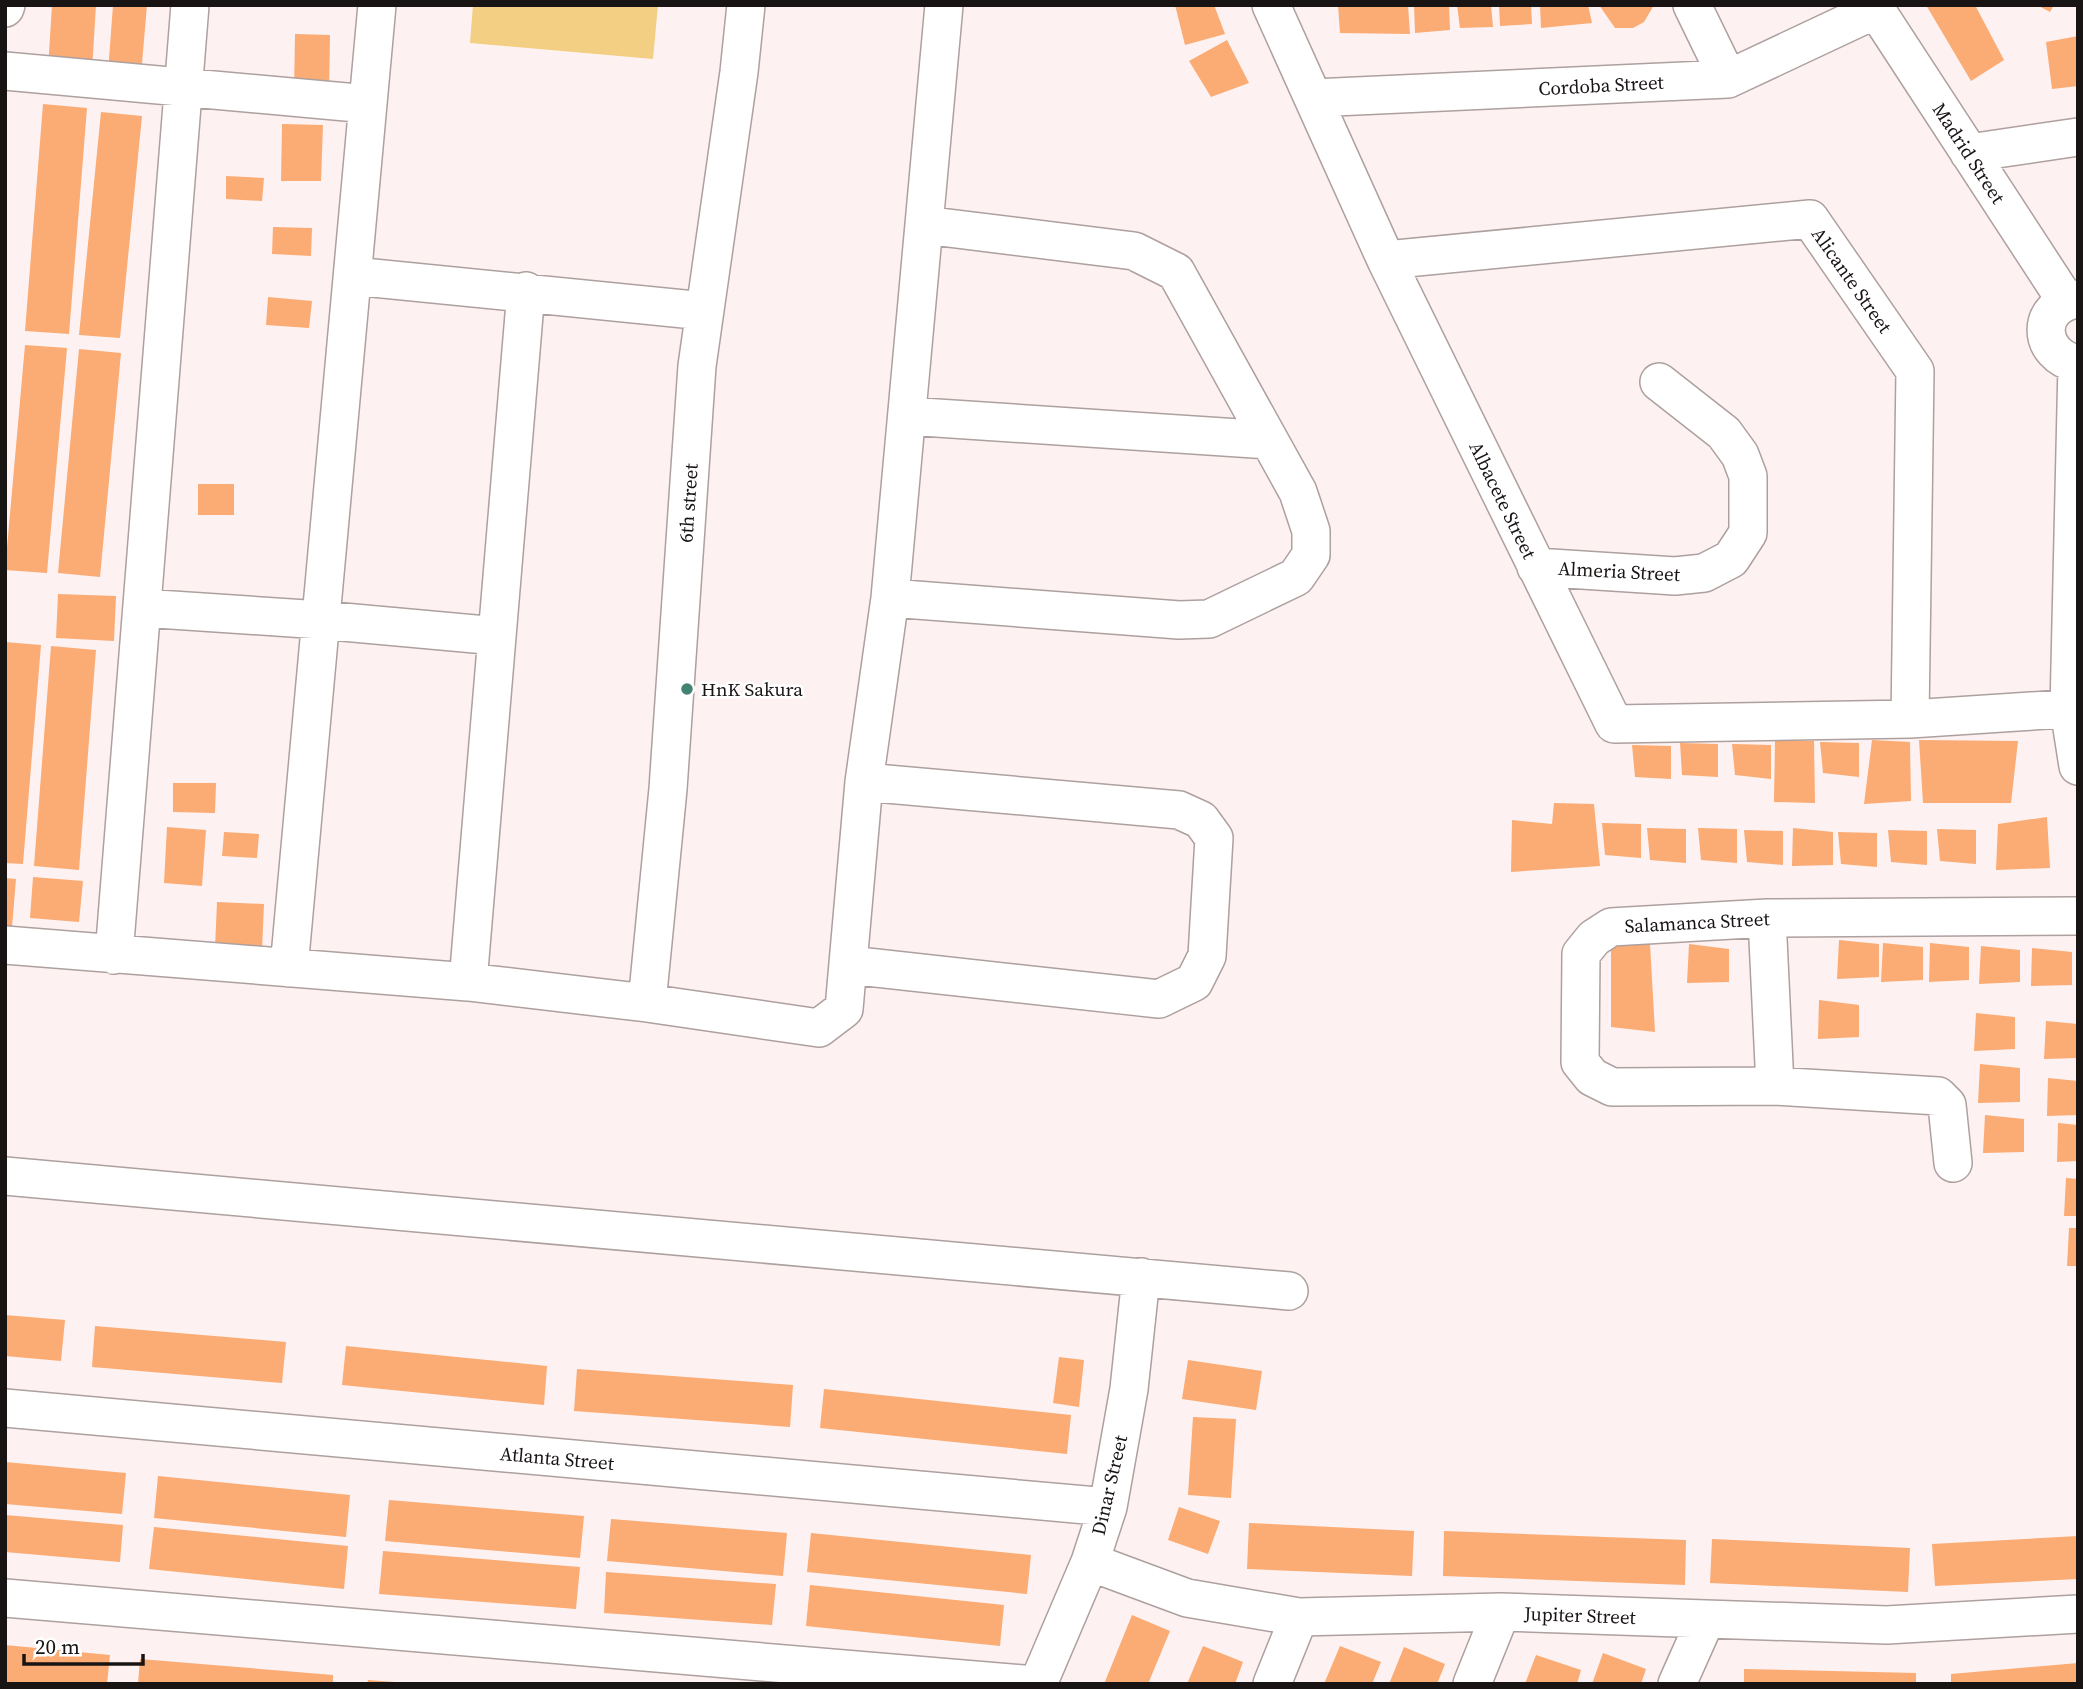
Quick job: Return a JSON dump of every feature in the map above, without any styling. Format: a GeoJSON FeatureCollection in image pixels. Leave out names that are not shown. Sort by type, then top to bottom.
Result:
{"type":"FeatureCollection","features":[{"type":"Feature","properties":{"kind":"street"},"geometry":{"type":"LineString","coordinates":[[114,955],[190,5]]}},
{"type":"Feature","properties":{"kind":"street"},"geometry":{"type":"LineString","coordinates":[[289,968],[377,5]]}},
{"type":"Feature","properties":{"kind":"street","name":"6th street"},"geometry":{"type":"LineString","coordinates":[[647,1003],[668,789],[697,366],[746,5]]}},
{"type":"Feature","properties":{"kind":"street"},"geometry":{"type":"LineString","coordinates":[[5,945],[468,982],[647,1003],[819,1028],[844,1009],[864,782],[890,598],[944,5]]}},
{"type":"Feature","properties":{"kind":"street","name":"Albacete Street"},"geometry":{"type":"LineString","coordinates":[[1271,5],[1386,260],[1614,724],[1910,719]]}},
{"type":"Feature","properties":{"kind":"street"},"geometry":{"type":"LineString","coordinates":[[1692,5],[1728,79]]}},
{"type":"Feature","properties":{"kind":"street","name":"Cordoba Street"},"geometry":{"type":"LineString","coordinates":[[1313,99],[1728,79],[1874,7]]}},
{"type":"Feature","properties":{"kind":"street","name":"Madrid Street"},"geometry":{"type":"LineString","coordinates":[[1874,7],[1969,153],[2072,300]]}},
{"type":"Feature","properties":{"kind":"street"},"geometry":{"type":"LineString","coordinates":[[5,71],[368,104]]}},
{"type":"Feature","properties":{"kind":"street"},"geometry":{"type":"LineString","coordinates":[[1969,153],[2078,137]]}},
{"type":"Feature","properties":{"kind":"street","name":"Alicante Street"},"geometry":{"type":"LineString","coordinates":[[1386,260],[1810,219],[1915,371],[1910,719]]}},
{"type":"Feature","properties":{"kind":"street"},"geometry":{"type":"LineString","coordinates":[[890,598],[1180,620],[1209,619],[1296,576],[1311,555],[1311,531],[1298,492],[1176,272],[1134,251],[924,225]]}},
{"type":"Feature","properties":{"kind":"street"},"geometry":{"type":"LineString","coordinates":[[353,275],[705,311]]}},
{"type":"Feature","properties":{"kind":"street"},"geometry":{"type":"LineString","coordinates":[[468,982],[526,291]]}},
{"type":"Feature","properties":{"kind":"street"},"geometry":{"type":"LineString","coordinates":[[2072,300],[2056,307],[2049,315],[2046,337],[2057,356],[2078,364],[2073,709],[2078,766]]}},
{"type":"Feature","properties":{"kind":"street","name":"Almeria Street"},"geometry":{"type":"LineString","coordinates":[[1536,566],[1675,576],[1704,573],[1731,559],[1748,533],[1748,476],[1740,455],[1724,433],[1659,382]]}},
{"type":"Feature","properties":{"kind":"street"},"geometry":{"type":"LineString","coordinates":[[907,416],[1269,440]]}},
{"type":"Feature","properties":{"kind":"street"},"geometry":{"type":"LineString","coordinates":[[142,608],[321,620],[497,636]]}},
{"type":"Feature","properties":{"kind":"street"},"geometry":{"type":"LineString","coordinates":[[1910,719],[2073,709]]}},
{"type":"Feature","properties":{"kind":"street"},"geometry":{"type":"LineString","coordinates":[[849,965],[1159,999],[1194,982],[1207,956],[1214,838],[1202,820],[1179,810],[864,782]]}},
{"type":"Feature","properties":{"kind":"street","name":"Salamanca Street"},"geometry":{"type":"LineString","coordinates":[[1953,1163],[1947,1105],[1938,1096],[1775,1086],[1612,1087],[1592,1077],[1580,1062],[1581,954],[1594,939],[1611,927],[1767,918],[2078,916]]}},
{"type":"Feature","properties":{"kind":"street"},"geometry":{"type":"LineString","coordinates":[[1767,918],[1775,1086]]}},
{"type":"Feature","properties":{"kind":"street"},"geometry":{"type":"LineString","coordinates":[[5,1176],[1289,1291]]}},
{"type":"Feature","properties":{"kind":"street","name":"Dinar Street"},"geometry":{"type":"LineString","coordinates":[[1038,1684],[1090,1562],[1108,1507],[1129,1389],[1141,1277]]}},
{"type":"Feature","properties":{"kind":"street","name":"Atlanta Street"},"geometry":{"type":"LineString","coordinates":[[5,1408],[1108,1507]]}},
{"type":"Feature","properties":{"kind":"street","name":"Jupiter Street"},"geometry":{"type":"LineString","coordinates":[[1090,1562],[1187,1598],[1299,1617],[1501,1612],[1887,1625],[2078,1614]]}},
{"type":"Feature","properties":{"kind":"street"},"geometry":{"type":"LineString","coordinates":[[5,1598],[1023,1684]]}},
{"type":"Feature","properties":{"kind":"street"},"geometry":{"type":"LineString","coordinates":[[1472,1684],[1501,1612]]}},
{"type":"Feature","properties":{"kind":"street"},"geometry":{"type":"LineString","coordinates":[[1272,1684],[1299,1617]]}},
{"type":"Feature","properties":{"kind":"street"},"geometry":{"type":"LineString","coordinates":[[1676,1684],[1706,1619]]}},
{"type":"Feature","properties":{"kind":"shaded area"},"geometry":{"type":"Polygon","coordinates":[[[473,5],[658,5],[653,59],[470,43],[473,5]]]}},
{"type":"Feature","properties":{"kind":"building"},"geometry":{"type":"Polygon","coordinates":[[[52,5],[96,5],[92,71],[48,69],[52,5]]]}},
{"type":"Feature","properties":{"kind":"building"},"geometry":{"type":"Polygon","coordinates":[[[113,5],[147,5],[141,75],[108,73],[113,5]]]}},
{"type":"Feature","properties":{"kind":"building"},"geometry":{"type":"Polygon","coordinates":[[[1175,5],[1214,5],[1225,34],[1185,45],[1175,5]]]}},
{"type":"Feature","properties":{"kind":"building"},"geometry":{"type":"Polygon","coordinates":[[[1338,5],[1408,5],[1410,34],[1340,33],[1338,5]]]}},
{"type":"Feature","properties":{"kind":"building"},"geometry":{"type":"Polygon","coordinates":[[[1414,5],[1449,5],[1450,30],[1415,33],[1414,5]]]}},
{"type":"Feature","properties":{"kind":"building"},"geometry":{"type":"Polygon","coordinates":[[[1457,5],[1491,5],[1493,27],[1460,28],[1457,5]]]}},
{"type":"Feature","properties":{"kind":"building"},"geometry":{"type":"Polygon","coordinates":[[[1499,5],[1531,5],[1532,24],[1500,26],[1499,5]]]}},
{"type":"Feature","properties":{"kind":"building"},"geometry":{"type":"Polygon","coordinates":[[[1540,5],[1588,5],[1592,23],[1541,28],[1540,5]]]}},
{"type":"Feature","properties":{"kind":"building"},"geometry":{"type":"Polygon","coordinates":[[[1599,5],[1654,5],[1644,22],[1633,28],[1615,28],[1599,5]]]}},
{"type":"Feature","properties":{"kind":"building"},"geometry":{"type":"Polygon","coordinates":[[[1926,5],[1975,5],[2004,60],[1971,81],[1926,5]]]}},
{"type":"Feature","properties":{"kind":"building"},"geometry":{"type":"Polygon","coordinates":[[[2037,5],[2054,5],[2050,12],[2037,5]]]}},
{"type":"Feature","properties":{"kind":"building"},"geometry":{"type":"Polygon","coordinates":[[[295,34],[330,35],[329,93],[294,93],[295,34]]]}},
{"type":"Feature","properties":{"kind":"building"},"geometry":{"type":"Polygon","coordinates":[[[2078,36],[2078,86],[2052,89],[2046,42],[2078,36]]]}},
{"type":"Feature","properties":{"kind":"building"},"geometry":{"type":"Polygon","coordinates":[[[1227,40],[1249,83],[1211,97],[1189,61],[1227,40]]]}},
{"type":"Feature","properties":{"kind":"building"},"geometry":{"type":"Polygon","coordinates":[[[43,104],[87,108],[69,334],[25,331],[43,104]]]}},
{"type":"Feature","properties":{"kind":"building"},"geometry":{"type":"Polygon","coordinates":[[[101,112],[142,116],[120,338],[79,335],[101,112]]]}},
{"type":"Feature","properties":{"kind":"building"},"geometry":{"type":"Polygon","coordinates":[[[282,124],[323,125],[321,181],[281,181],[282,124]]]}},
{"type":"Feature","properties":{"kind":"building"},"geometry":{"type":"Polygon","coordinates":[[[226,176],[264,178],[262,201],[226,199],[226,176]]]}},
{"type":"Feature","properties":{"kind":"building"},"geometry":{"type":"Polygon","coordinates":[[[273,227],[312,228],[311,256],[272,254],[273,227]]]}},
{"type":"Feature","properties":{"kind":"building"},"geometry":{"type":"Polygon","coordinates":[[[268,297],[312,301],[309,328],[266,325],[268,297]]]}},
{"type":"Feature","properties":{"kind":"building"},"geometry":{"type":"Polygon","coordinates":[[[25,345],[67,348],[47,573],[5,570],[25,345]]]}},
{"type":"Feature","properties":{"kind":"building"},"geometry":{"type":"Polygon","coordinates":[[[79,349],[121,353],[100,577],[58,573],[79,349]]]}},
{"type":"Feature","properties":{"kind":"building"},"geometry":{"type":"Polygon","coordinates":[[[198,484],[234,484],[234,515],[198,515],[198,484]]]}},
{"type":"Feature","properties":{"kind":"building"},"geometry":{"type":"Polygon","coordinates":[[[58,594],[116,596],[114,641],[56,638],[58,594]]]}},
{"type":"Feature","properties":{"kind":"building"},"geometry":{"type":"Polygon","coordinates":[[[5,642],[41,645],[23,864],[5,863],[5,642]]]}},
{"type":"Feature","properties":{"kind":"building"},"geometry":{"type":"Polygon","coordinates":[[[51,646],[96,650],[79,870],[34,866],[51,646]]]}},
{"type":"Feature","properties":{"kind":"building"},"geometry":{"type":"Polygon","coordinates":[[[1775,740],[1814,741],[1815,803],[1774,802],[1775,740]]]}},
{"type":"Feature","properties":{"kind":"building"},"geometry":{"type":"Polygon","coordinates":[[[1872,740],[1910,742],[1911,801],[1864,804],[1872,740]]]}},
{"type":"Feature","properties":{"kind":"building"},"geometry":{"type":"Polygon","coordinates":[[[1919,740],[2018,741],[2011,803],[1923,803],[1919,740]]]}},
{"type":"Feature","properties":{"kind":"building"},"geometry":{"type":"Polygon","coordinates":[[[1820,742],[1859,743],[1859,777],[1823,773],[1820,742]]]}},
{"type":"Feature","properties":{"kind":"building"},"geometry":{"type":"Polygon","coordinates":[[[1680,743],[1718,744],[1718,777],[1682,775],[1680,743]]]}},
{"type":"Feature","properties":{"kind":"building"},"geometry":{"type":"Polygon","coordinates":[[[1732,744],[1771,745],[1771,779],[1735,775],[1732,744]]]}},
{"type":"Feature","properties":{"kind":"building"},"geometry":{"type":"Polygon","coordinates":[[[1632,745],[1671,746],[1671,779],[1635,777],[1632,745]]]}},
{"type":"Feature","properties":{"kind":"building"},"geometry":{"type":"Polygon","coordinates":[[[173,783],[216,783],[215,813],[173,812],[173,783]]]}},
{"type":"Feature","properties":{"kind":"building"},"geometry":{"type":"Polygon","coordinates":[[[1554,803],[1594,804],[1600,866],[1511,872],[1512,820],[1552,824],[1554,803]]]}},
{"type":"Feature","properties":{"kind":"building"},"geometry":{"type":"Polygon","coordinates":[[[2047,817],[2050,868],[1996,870],[1998,824],[2047,817]]]}},
{"type":"Feature","properties":{"kind":"building"},"geometry":{"type":"Polygon","coordinates":[[[1602,823],[1641,824],[1641,858],[1605,855],[1602,823]]]}},
{"type":"Feature","properties":{"kind":"building"},"geometry":{"type":"Polygon","coordinates":[[[167,827],[206,830],[202,886],[164,883],[167,827]]]}},
{"type":"Feature","properties":{"kind":"building"},"geometry":{"type":"Polygon","coordinates":[[[1647,828],[1686,829],[1686,863],[1650,860],[1647,828]]]}},
{"type":"Feature","properties":{"kind":"building"},"geometry":{"type":"Polygon","coordinates":[[[1698,828],[1737,829],[1737,863],[1701,860],[1698,828]]]}},
{"type":"Feature","properties":{"kind":"building"},"geometry":{"type":"Polygon","coordinates":[[[1793,828],[1833,832],[1833,865],[1792,866],[1793,828]]]}},
{"type":"Feature","properties":{"kind":"building"},"geometry":{"type":"Polygon","coordinates":[[[1937,829],[1976,830],[1976,864],[1940,861],[1937,829]]]}},
{"type":"Feature","properties":{"kind":"building"},"geometry":{"type":"Polygon","coordinates":[[[1744,830],[1783,831],[1783,865],[1747,862],[1744,830]]]}},
{"type":"Feature","properties":{"kind":"building"},"geometry":{"type":"Polygon","coordinates":[[[1888,830],[1927,831],[1927,865],[1891,862],[1888,830]]]}},
{"type":"Feature","properties":{"kind":"building"},"geometry":{"type":"Polygon","coordinates":[[[224,832],[259,834],[257,858],[222,856],[224,832]]]}},
{"type":"Feature","properties":{"kind":"building"},"geometry":{"type":"Polygon","coordinates":[[[1838,832],[1877,833],[1877,867],[1841,864],[1838,832]]]}},
{"type":"Feature","properties":{"kind":"building"},"geometry":{"type":"Polygon","coordinates":[[[33,877],[83,881],[79,922],[30,918],[33,877]]]}},
{"type":"Feature","properties":{"kind":"building"},"geometry":{"type":"Polygon","coordinates":[[[5,878],[16,879],[12,927],[5,926],[5,878]]]}},
{"type":"Feature","properties":{"kind":"building"},"geometry":{"type":"Polygon","coordinates":[[[217,902],[264,904],[262,950],[215,948],[217,902]]]}},
{"type":"Feature","properties":{"kind":"building"},"geometry":{"type":"Polygon","coordinates":[[[1611,940],[1650,944],[1655,1032],[1611,1027],[1611,940]]]}},
{"type":"Feature","properties":{"kind":"building"},"geometry":{"type":"Polygon","coordinates":[[[1839,940],[1879,944],[1879,977],[1837,979],[1839,940]]]}},
{"type":"Feature","properties":{"kind":"building"},"geometry":{"type":"Polygon","coordinates":[[[1883,943],[1923,947],[1923,980],[1881,982],[1883,943]]]}},
{"type":"Feature","properties":{"kind":"building"},"geometry":{"type":"Polygon","coordinates":[[[1930,943],[1969,947],[1969,980],[1929,982],[1930,943]]]}},
{"type":"Feature","properties":{"kind":"building"},"geometry":{"type":"Polygon","coordinates":[[[1689,944],[1729,949],[1729,982],[1687,983],[1689,944]]]}},
{"type":"Feature","properties":{"kind":"building"},"geometry":{"type":"Polygon","coordinates":[[[1981,946],[2020,950],[2020,982],[1979,984],[1981,946]]]}},
{"type":"Feature","properties":{"kind":"building"},"geometry":{"type":"Polygon","coordinates":[[[2032,948],[2072,952],[2072,985],[2031,986],[2032,948]]]}},
{"type":"Feature","properties":{"kind":"building"},"geometry":{"type":"Polygon","coordinates":[[[1819,1000],[1859,1005],[1859,1037],[1818,1039],[1819,1000]]]}},
{"type":"Feature","properties":{"kind":"building"},"geometry":{"type":"Polygon","coordinates":[[[1976,1013],[2015,1017],[2015,1049],[1974,1051],[1976,1013]]]}},
{"type":"Feature","properties":{"kind":"building"},"geometry":{"type":"Polygon","coordinates":[[[2046,1021],[2078,1024],[2078,1058],[2044,1059],[2046,1021]]]}},
{"type":"Feature","properties":{"kind":"building"},"geometry":{"type":"Polygon","coordinates":[[[1980,1064],[2020,1068],[2020,1102],[1978,1103],[1980,1064]]]}},
{"type":"Feature","properties":{"kind":"building"},"geometry":{"type":"Polygon","coordinates":[[[2048,1078],[2078,1081],[2078,1115],[2047,1116],[2048,1078]]]}},
{"type":"Feature","properties":{"kind":"building"},"geometry":{"type":"Polygon","coordinates":[[[1985,1115],[2024,1119],[2024,1152],[1983,1153],[1985,1115]]]}},
{"type":"Feature","properties":{"kind":"building"},"geometry":{"type":"Polygon","coordinates":[[[2058,1123],[2078,1125],[2078,1161],[2057,1162],[2058,1123]]]}},
{"type":"Feature","properties":{"kind":"building"},"geometry":{"type":"Polygon","coordinates":[[[2066,1178],[2078,1179],[2078,1216],[2064,1216],[2066,1178]]]}},
{"type":"Feature","properties":{"kind":"building"},"geometry":{"type":"Polygon","coordinates":[[[2069,1228],[2078,1228],[2078,1266],[2067,1266],[2069,1228]]]}},
{"type":"Feature","properties":{"kind":"building"},"geometry":{"type":"Polygon","coordinates":[[[5,1315],[65,1320],[61,1361],[5,1356],[5,1315]]]}},
{"type":"Feature","properties":{"kind":"building"},"geometry":{"type":"Polygon","coordinates":[[[95,1326],[286,1342],[282,1383],[92,1367],[95,1326]]]}},
{"type":"Feature","properties":{"kind":"building"},"geometry":{"type":"Polygon","coordinates":[[[346,1346],[547,1366],[544,1405],[342,1385],[346,1346]]]}},
{"type":"Feature","properties":{"kind":"building"},"geometry":{"type":"Polygon","coordinates":[[[1059,1357],[1084,1360],[1079,1407],[1053,1403],[1059,1357]]]}},
{"type":"Feature","properties":{"kind":"building"},"geometry":{"type":"Polygon","coordinates":[[[1188,1360],[1262,1371],[1256,1410],[1182,1399],[1188,1360]]]}},
{"type":"Feature","properties":{"kind":"building"},"geometry":{"type":"Polygon","coordinates":[[[577,1369],[793,1385],[790,1427],[574,1411],[577,1369]]]}},
{"type":"Feature","properties":{"kind":"building"},"geometry":{"type":"Polygon","coordinates":[[[824,1389],[1071,1415],[1067,1454],[820,1428],[824,1389]]]}},
{"type":"Feature","properties":{"kind":"building"},"geometry":{"type":"Polygon","coordinates":[[[1193,1417],[1236,1419],[1231,1498],[1188,1495],[1193,1417]]]}},
{"type":"Feature","properties":{"kind":"building"},"geometry":{"type":"Polygon","coordinates":[[[5,1462],[126,1473],[122,1514],[5,1504],[5,1462]]]}},
{"type":"Feature","properties":{"kind":"building"},"geometry":{"type":"Polygon","coordinates":[[[158,1476],[350,1495],[346,1537],[154,1518],[158,1476]]]}},
{"type":"Feature","properties":{"kind":"building"},"geometry":{"type":"Polygon","coordinates":[[[389,1500],[584,1516],[580,1558],[385,1541],[389,1500]]]}},
{"type":"Feature","properties":{"kind":"building"},"geometry":{"type":"Polygon","coordinates":[[[1179,1507],[1220,1521],[1208,1554],[1168,1540],[1179,1507]]]}},
{"type":"Feature","properties":{"kind":"building"},"geometry":{"type":"Polygon","coordinates":[[[5,1515],[123,1525],[120,1562],[5,1552],[5,1515]]]}},
{"type":"Feature","properties":{"kind":"building"},"geometry":{"type":"Polygon","coordinates":[[[611,1519],[787,1533],[783,1576],[607,1561],[611,1519]]]}},
{"type":"Feature","properties":{"kind":"building"},"geometry":{"type":"Polygon","coordinates":[[[1249,1523],[1414,1531],[1412,1576],[1247,1569],[1249,1523]]]}},
{"type":"Feature","properties":{"kind":"building"},"geometry":{"type":"Polygon","coordinates":[[[154,1527],[348,1546],[344,1589],[149,1569],[154,1527]]]}},
{"type":"Feature","properties":{"kind":"building"},"geometry":{"type":"Polygon","coordinates":[[[1444,1531],[1686,1540],[1685,1585],[1443,1576],[1444,1531]]]}},
{"type":"Feature","properties":{"kind":"building"},"geometry":{"type":"Polygon","coordinates":[[[811,1533],[1031,1555],[1027,1594],[807,1572],[811,1533]]]}},
{"type":"Feature","properties":{"kind":"building"},"geometry":{"type":"Polygon","coordinates":[[[2078,1536],[2078,1579],[1935,1586],[1932,1544],[2078,1536]]]}},
{"type":"Feature","properties":{"kind":"building"},"geometry":{"type":"Polygon","coordinates":[[[1712,1539],[1910,1548],[1908,1592],[1710,1583],[1712,1539]]]}},
{"type":"Feature","properties":{"kind":"building"},"geometry":{"type":"Polygon","coordinates":[[[383,1551],[580,1567],[576,1609],[379,1594],[383,1551]]]}},
{"type":"Feature","properties":{"kind":"building"},"geometry":{"type":"Polygon","coordinates":[[[606,1572],[776,1584],[772,1625],[604,1613],[606,1572]]]}},
{"type":"Feature","properties":{"kind":"building"},"geometry":{"type":"Polygon","coordinates":[[[810,1585],[1004,1605],[1000,1646],[806,1626],[810,1585]]]}},
{"type":"Feature","properties":{"kind":"building"},"geometry":{"type":"Polygon","coordinates":[[[1132,1615],[1170,1631],[1148,1684],[1104,1684],[1132,1615]]]}},
{"type":"Feature","properties":{"kind":"building"},"geometry":{"type":"Polygon","coordinates":[[[5,1645],[110,1655],[107,1684],[5,1684],[5,1645]]]}},
{"type":"Feature","properties":{"kind":"building"},"geometry":{"type":"Polygon","coordinates":[[[1203,1646],[1243,1662],[1235,1684],[1187,1684],[1203,1646]]]}},
{"type":"Feature","properties":{"kind":"building"},"geometry":{"type":"Polygon","coordinates":[[[1340,1646],[1381,1662],[1372,1684],[1324,1684],[1340,1646]]]}},
{"type":"Feature","properties":{"kind":"building"},"geometry":{"type":"Polygon","coordinates":[[[1404,1647],[1445,1664],[1437,1684],[1389,1684],[1404,1647]]]}},
{"type":"Feature","properties":{"kind":"building"},"geometry":{"type":"Polygon","coordinates":[[[1603,1653],[1646,1669],[1641,1684],[1592,1684],[1603,1653]]]}},
{"type":"Feature","properties":{"kind":"building"},"geometry":{"type":"Polygon","coordinates":[[[1536,1655],[1581,1670],[1577,1684],[1525,1684],[1536,1655]]]}},
{"type":"Feature","properties":{"kind":"building"},"geometry":{"type":"Polygon","coordinates":[[[140,1659],[333,1675],[333,1684],[138,1684],[140,1659]]]}},
{"type":"Feature","properties":{"kind":"building"},"geometry":{"type":"Polygon","coordinates":[[[2078,1663],[2078,1684],[1951,1684],[1951,1674],[2078,1663]]]}},
{"type":"Feature","properties":{"kind":"building"},"geometry":{"type":"Polygon","coordinates":[[[1744,1669],[1916,1673],[1916,1684],[1744,1684],[1744,1669]]]}},
{"type":"Feature","properties":{"kind":"building"},"geometry":{"type":"Polygon","coordinates":[[[368,1680],[395,1682],[367,1684],[368,1680]]]}},
{"type":"Feature","properties":{"kind":"place","name":"HnK Sakura"},"geometry":{"type":"Point","coordinates":[687,689]}}]}
